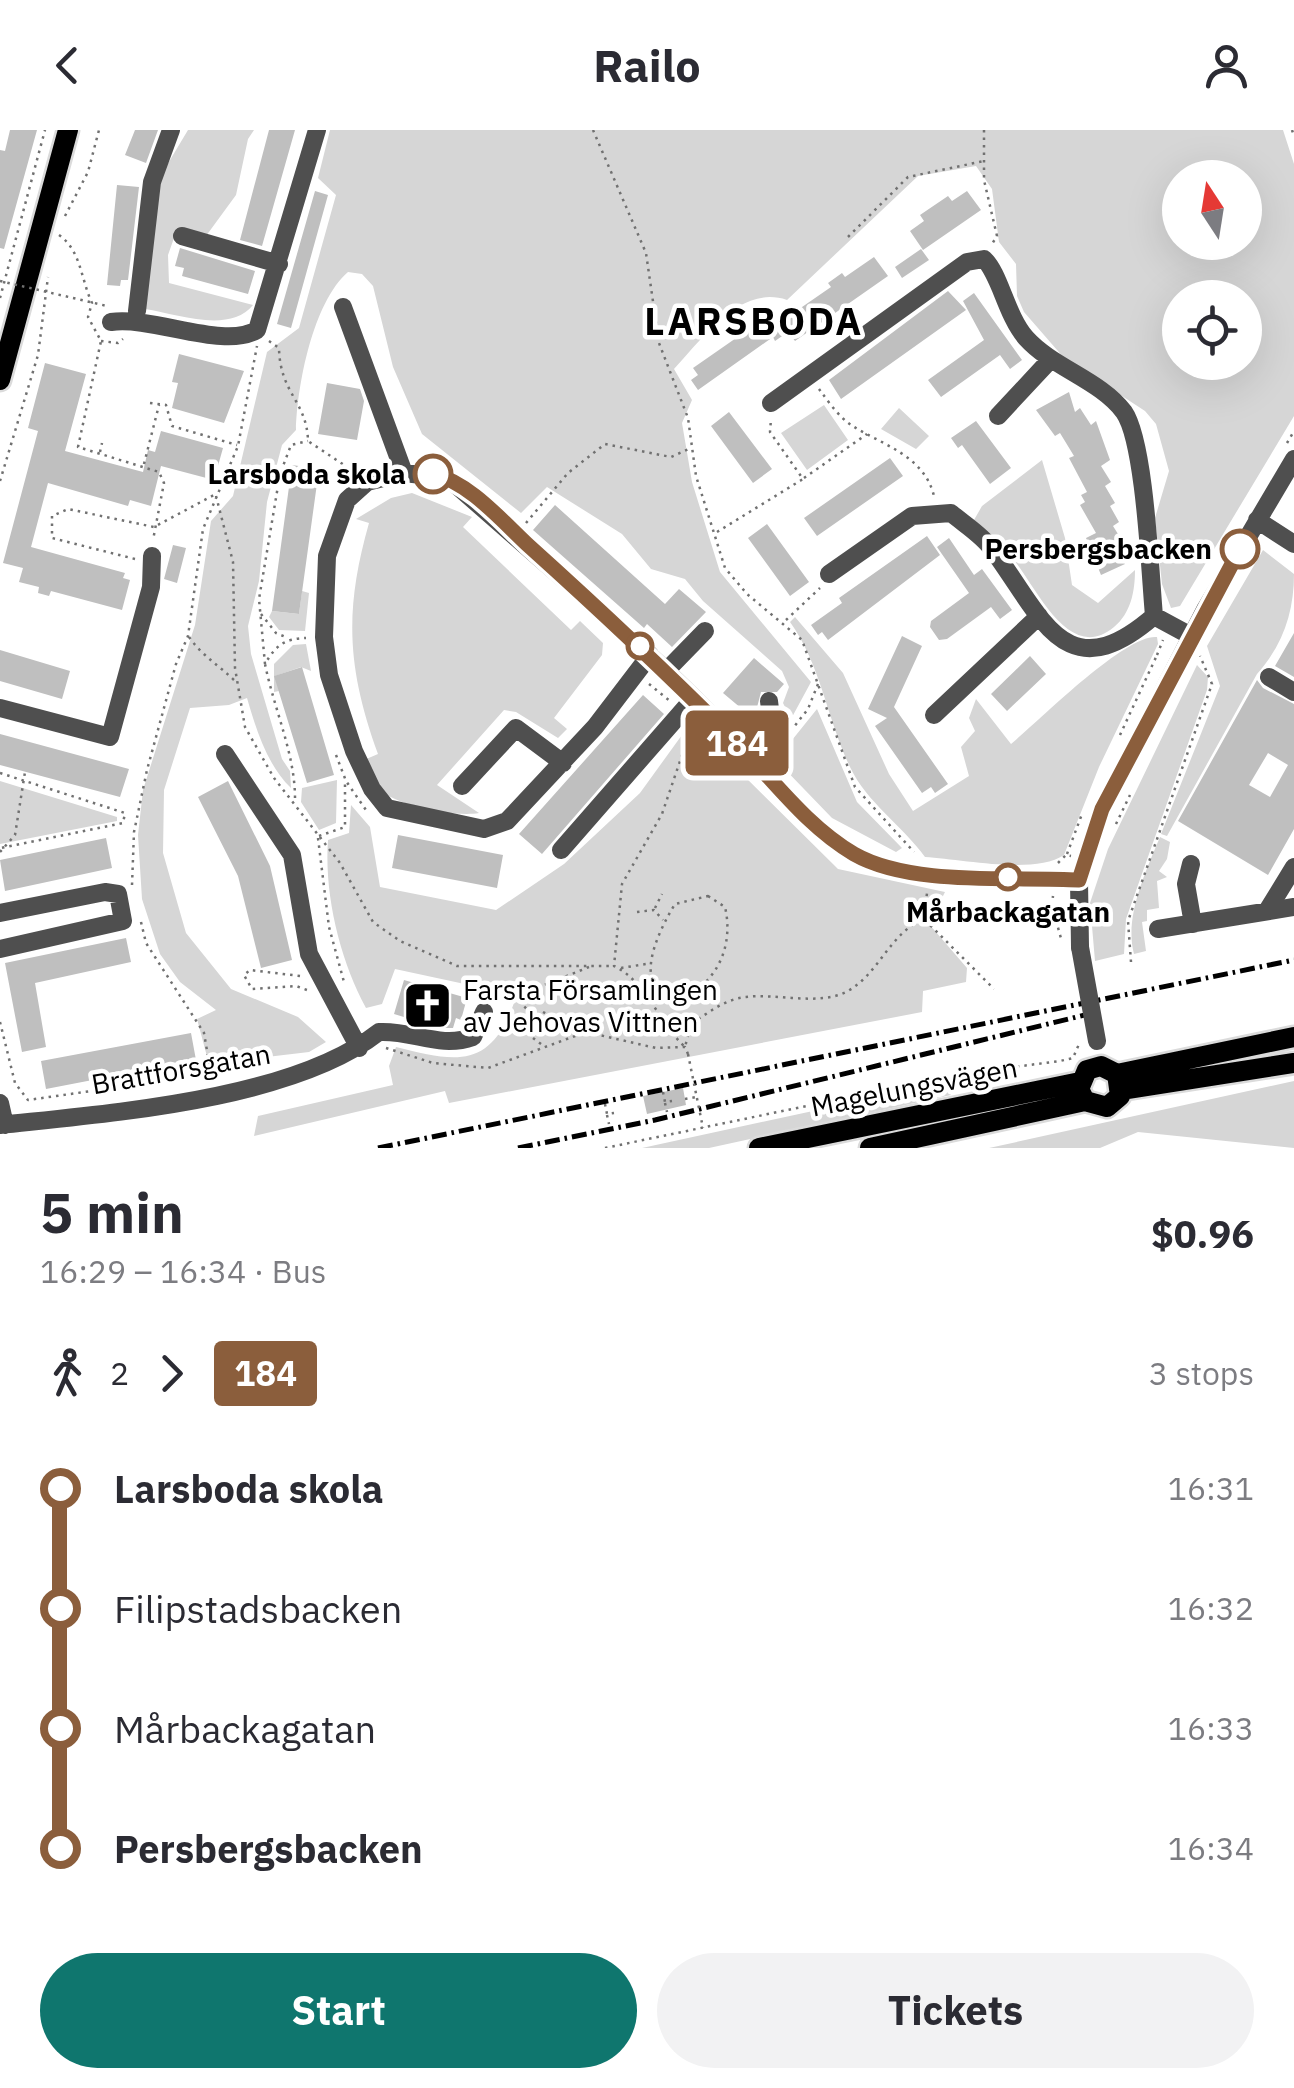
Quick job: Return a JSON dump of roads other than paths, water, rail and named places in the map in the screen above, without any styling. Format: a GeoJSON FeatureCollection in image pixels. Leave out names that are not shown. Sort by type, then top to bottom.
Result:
{"type":"FeatureCollection","features":[{"type":"Feature","properties":{"kind":"main road"},"geometry":{"type":"LineString","coordinates":[[0,380],[68,130]]}},
{"type":"Feature","properties":{"kind":"main road","name":"Magelungsvägen"},"geometry":{"type":"LineString","coordinates":[[1113,1076],[1294,1037]]}},
{"type":"Feature","properties":{"kind":"main road","name":"Magelungsvägen"},"geometry":{"type":"LineString","coordinates":[[1082,1092],[1088,1070],[1113,1076],[1294,1063]]}},
{"type":"Feature","properties":{"kind":"main road","name":"Magelungsvägen"},"geometry":{"type":"LineString","coordinates":[[759,1148],[1082,1092],[1107,1107],[1113,1076]]}},
{"type":"Feature","properties":{"kind":"main road","name":"Magelungsvägen"},"geometry":{"type":"LineString","coordinates":[[870,1148],[1082,1092]]}},
{"type":"Feature","properties":{"kind":"street"},"geometry":{"type":"LineString","coordinates":[[137,310],[152,182],[171,130]]}},
{"type":"Feature","properties":{"kind":"street"},"geometry":{"type":"LineString","coordinates":[[111,322],[137,318],[210,333],[248,336],[257,330],[317,130]]}},
{"type":"Feature","properties":{"kind":"street"},"geometry":{"type":"LineString","coordinates":[[182,236],[279,264]]}},
{"type":"Feature","properties":{"kind":"street"},"geometry":{"type":"LineString","coordinates":[[771,403],[967,262],[984,258],[994,268],[999,294],[1026,337],[1124,412],[1135,442],[1154,616]]}},
{"type":"Feature","properties":{"kind":"street"},"geometry":{"type":"LineString","coordinates":[[343,307],[404,473]]}},
{"type":"Feature","properties":{"kind":"street"},"geometry":{"type":"LineString","coordinates":[[998,416],[1052,359]]}},
{"type":"Feature","properties":{"kind":"street"},"geometry":{"type":"LineString","coordinates":[[1113,1076],[1088,1042],[1072,947],[1079,880],[1102,809],[1191,636],[1294,459]]}},
{"type":"Feature","properties":{"kind":"street"},"geometry":{"type":"LineString","coordinates":[[650,655],[562,763],[507,820],[484,829],[400,814],[387,808],[372,790],[329,675],[324,638],[327,556],[347,500],[367,482],[404,473],[448,478],[650,655],[688,705],[854,854],[888,868],[1079,880]]}},
{"type":"Feature","properties":{"kind":"street"},"geometry":{"type":"LineString","coordinates":[[829,574],[912,516],[951,513],[990,546],[1057,636],[1077,648],[1101,650],[1130,637],[1154,616]]}},
{"type":"Feature","properties":{"kind":"street"},"geometry":{"type":"LineString","coordinates":[[1257,520],[1294,544]]}},
{"type":"Feature","properties":{"kind":"street"},"geometry":{"type":"LineString","coordinates":[[0,708],[110,738],[151,586],[152,556]]}},
{"type":"Feature","properties":{"kind":"street"},"geometry":{"type":"LineString","coordinates":[[934,715],[1039,616]]}},
{"type":"Feature","properties":{"kind":"street"},"geometry":{"type":"LineString","coordinates":[[1154,616],[1191,636]]}},
{"type":"Feature","properties":{"kind":"street"},"geometry":{"type":"LineString","coordinates":[[666,672],[705,631]]}},
{"type":"Feature","properties":{"kind":"street"},"geometry":{"type":"LineString","coordinates":[[1269,678],[1294,692]]}},
{"type":"Feature","properties":{"kind":"street"},"geometry":{"type":"LineString","coordinates":[[748,756],[772,726],[770,701]]}},
{"type":"Feature","properties":{"kind":"street"},"geometry":{"type":"LineString","coordinates":[[560,850],[688,705]]}},
{"type":"Feature","properties":{"kind":"street"},"geometry":{"type":"LineString","coordinates":[[462,786],[516,728],[562,763]]}},
{"type":"Feature","properties":{"kind":"street"},"geometry":{"type":"LineString","coordinates":[[226,754],[292,854],[308,954],[359,1048]]}},
{"type":"Feature","properties":{"kind":"street"},"geometry":{"type":"LineString","coordinates":[[1191,864],[1186,884],[1194,924]]}},
{"type":"Feature","properties":{"kind":"street"},"geometry":{"type":"LineString","coordinates":[[1267,911],[1294,866]]}},
{"type":"Feature","properties":{"kind":"street"},"geometry":{"type":"LineString","coordinates":[[0,913],[106,892],[118,894],[123,921],[114,927],[0,949]]}},
{"type":"Feature","properties":{"kind":"street"},"geometry":{"type":"LineString","coordinates":[[1158,930],[1294,906]]}},
{"type":"Feature","properties":{"kind":"street","name":"Brattforsgatan"},"geometry":{"type":"LineString","coordinates":[[0,1103],[3,1125],[270,1085],[332,1064],[379,1032],[458,1042],[473,1037],[484,1012]]}},
{"type":"Feature","properties":{"kind":"railway"},"geometry":{"type":"LineString","coordinates":[[378,1148],[1294,960]]}},
{"type":"Feature","properties":{"kind":"railway"},"geometry":{"type":"LineString","coordinates":[[518,1148],[655,1120],[1093,1013]]}},
{"type":"Feature","properties":{"kind":"place","name":"Larsboda skola"},"geometry":{"type":"Point","coordinates":[433,474]}},
{"type":"Feature","properties":{"kind":"place","name":"Persbergsbacken"},"geometry":{"type":"Point","coordinates":[1240,549]}},
{"type":"Feature","properties":{"kind":"place","name":"Mårbackagatan"},"geometry":{"type":"Point","coordinates":[1008,877]}},
{"type":"Feature","properties":{"kind":"place","name":"Farsta Församlingen av Jehovas Vittnen"},"geometry":{"type":"Point","coordinates":[428,1006]}},
{"type":"Feature","properties":{"kind":"district","name":"LARSBODA"},"geometry":{"type":"Point","coordinates":[754,322]}}]}
